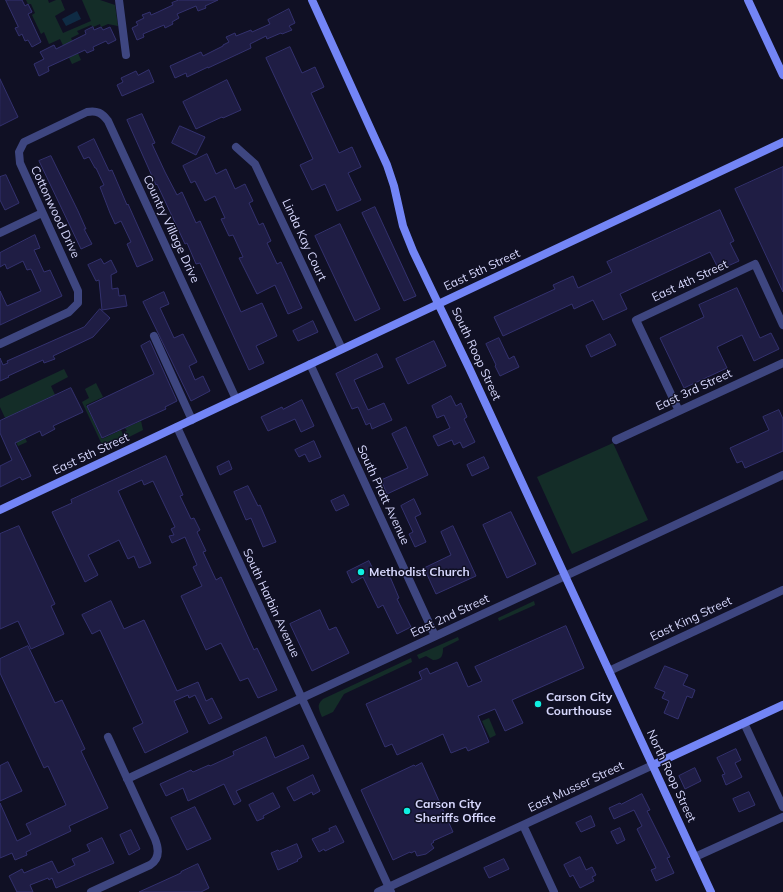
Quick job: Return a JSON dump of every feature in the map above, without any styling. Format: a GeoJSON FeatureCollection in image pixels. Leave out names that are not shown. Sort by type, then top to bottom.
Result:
{"type":"FeatureCollection","features":[{"type":"Feature","properties":{"kind":"street"},"geometry":{"type":"LineString","coordinates":[[119,0],[126,55]]}},
{"type":"Feature","properties":{"kind":"street","name":"South Roop Street"},"geometry":{"type":"LineString","coordinates":[[312,0],[387,165],[406,233],[609,671]]}},
{"type":"Feature","properties":{"kind":"street"},"geometry":{"type":"LineString","coordinates":[[748,0],[783,75]]}},
{"type":"Feature","properties":{"kind":"street","name":"Country Village Drive"},"geometry":{"type":"LineString","coordinates":[[57,127],[88,112],[95,111],[103,114],[108,121],[236,399]]}},
{"type":"Feature","properties":{"kind":"street","name":"Cottonwood Drive"},"geometry":{"type":"LineString","coordinates":[[0,344],[69,312],[78,303],[78,291],[20,163],[19,152],[24,142],[57,127]]}},
{"type":"Feature","properties":{"kind":"street","name":"East 5th Street"},"geometry":{"type":"LineString","coordinates":[[0,510],[783,142]]}},
{"type":"Feature","properties":{"kind":"street","name":"Linda Kay Court"},"geometry":{"type":"LineString","coordinates":[[236,147],[255,164],[342,349]]}},
{"type":"Feature","properties":{"kind":"street"},"geometry":{"type":"LineString","coordinates":[[0,233],[42,213]]}},
{"type":"Feature","properties":{"kind":"street","name":"East 4th Street"},"geometry":{"type":"LineString","coordinates":[[679,411],[636,320],[755,264],[783,325]]}},
{"type":"Feature","properties":{"kind":"street"},"geometry":{"type":"LineString","coordinates":[[154,336],[192,420]]}},
{"type":"Feature","properties":{"kind":"street","name":"East 3rd Street"},"geometry":{"type":"LineString","coordinates":[[616,440],[783,363]]}},
{"type":"Feature","properties":{"kind":"street","name":"South Pratt Avenue"},"geometry":{"type":"LineString","coordinates":[[310,364],[435,636]]}},
{"type":"Feature","properties":{"kind":"street","name":"South Harbin Avenue"},"geometry":{"type":"LineString","coordinates":[[177,427],[390,890]]}},
{"type":"Feature","properties":{"kind":"street","name":"East 2nd Street"},"geometry":{"type":"LineString","coordinates":[[127,779],[783,475]]}},
{"type":"Feature","properties":{"kind":"street","name":"East King Street"},"geometry":{"type":"LineString","coordinates":[[609,671],[783,590]]}},
{"type":"Feature","properties":{"kind":"street","name":"North Roop Street"},"geometry":{"type":"LineString","coordinates":[[609,671],[711,892]]}},
{"type":"Feature","properties":{"kind":"street","name":"East Musser Street"},"geometry":{"type":"LineString","coordinates":[[378,892],[390,890],[523,825],[783,705]]}},
{"type":"Feature","properties":{"kind":"street"},"geometry":{"type":"LineString","coordinates":[[744,723],[783,807]]}},
{"type":"Feature","properties":{"kind":"street"},"geometry":{"type":"LineString","coordinates":[[91,892],[150,865],[155,861],[158,855],[158,848],[155,839],[108,737]]}},
{"type":"Feature","properties":{"kind":"street"},"geometry":{"type":"LineString","coordinates":[[695,857],[783,816]]}},
{"type":"Feature","properties":{"kind":"street"},"geometry":{"type":"LineString","coordinates":[[523,825],[554,892]]}},
{"type":"Feature","properties":{"kind":"green space"},"geometry":{"type":"Polygon","coordinates":[[[26,0],[48,0],[49,3],[56,0],[61,0],[65,10],[55,16],[63,33],[91,21],[82,0],[100,0],[115,5],[118,26],[108,24],[101,27],[100,24],[93,27],[91,25],[77,31],[79,34],[71,38],[81,60],[72,64],[60,39],[49,44],[44,32],[41,34],[32,15],[35,13],[31,4],[28,4],[26,0]]]}},
{"type":"Feature","properties":{"kind":"green space"},"geometry":{"type":"Polygon","coordinates":[[[64,369],[68,377],[51,386],[55,395],[8,417],[17,437],[23,434],[27,442],[18,446],[0,407],[0,399],[64,369]]]}},
{"type":"Feature","properties":{"kind":"green space"},"geometry":{"type":"Polygon","coordinates":[[[96,383],[103,397],[86,405],[102,439],[121,430],[125,439],[104,449],[82,402],[89,398],[85,389],[96,383]]]}},
{"type":"Feature","properties":{"kind":"green space"},"geometry":{"type":"Polygon","coordinates":[[[141,421],[143,430],[127,438],[124,432],[127,431],[125,428],[141,421]]]}},
{"type":"Feature","properties":{"kind":"green space"},"geometry":{"type":"Polygon","coordinates":[[[613,443],[648,520],[572,554],[537,477],[613,443]]]}},
{"type":"Feature","properties":{"kind":"green space"},"geometry":{"type":"Polygon","coordinates":[[[534,601],[535,605],[499,621],[498,618],[534,601]]]}},
{"type":"Feature","properties":{"kind":"green space"},"geometry":{"type":"Polygon","coordinates":[[[458,637],[459,640],[443,648],[442,655],[438,659],[433,660],[426,656],[419,659],[417,655],[458,637]]]}},
{"type":"Feature","properties":{"kind":"green space"},"geometry":{"type":"Polygon","coordinates":[[[411,658],[412,662],[344,694],[333,712],[322,717],[319,709],[319,703],[323,699],[411,658]]]}},
{"type":"Feature","properties":{"kind":"green space"},"geometry":{"type":"Polygon","coordinates":[[[489,718],[496,735],[490,738],[482,721],[489,718]]]}},
{"type":"Feature","properties":{"kind":"water"},"geometry":{"type":"Polygon","coordinates":[[[77,11],[81,19],[66,26],[62,19],[77,11]]]}},
{"type":"Feature","properties":{"kind":"building"},"geometry":{"type":"Polygon","coordinates":[[[6,0],[22,0],[25,6],[28,4],[32,12],[28,14],[41,42],[32,47],[28,40],[25,41],[22,34],[19,36],[15,28],[18,27],[6,0]]]}},
{"type":"Feature","properties":{"kind":"building"},"geometry":{"type":"Polygon","coordinates":[[[179,0],[218,0],[205,6],[206,8],[198,11],[196,6],[177,14],[179,18],[172,22],[173,24],[165,28],[164,25],[143,34],[144,37],[137,40],[132,28],[138,25],[136,22],[144,18],[142,15],[150,12],[151,15],[173,5],[172,3],[179,0]]]}},
{"type":"Feature","properties":{"kind":"building"},"geometry":{"type":"Polygon","coordinates":[[[289,9],[295,23],[289,26],[292,30],[267,39],[266,36],[250,44],[251,48],[208,68],[187,77],[186,73],[175,78],[170,66],[201,52],[203,56],[223,46],[229,42],[226,37],[235,33],[236,36],[251,30],[252,32],[270,24],[268,20],[289,9]]]}},
{"type":"Feature","properties":{"kind":"building"},"geometry":{"type":"Polygon","coordinates":[[[93,27],[94,30],[101,27],[103,30],[110,27],[116,40],[108,44],[106,41],[93,47],[94,50],[87,53],[85,50],[48,67],[49,71],[39,76],[34,64],[44,59],[40,52],[54,45],[56,49],[86,34],[85,31],[93,27]]]}},
{"type":"Feature","properties":{"kind":"building"},"geometry":{"type":"Polygon","coordinates":[[[290,47],[302,73],[315,67],[324,87],[311,93],[339,153],[352,147],[361,167],[348,173],[361,200],[337,211],[325,184],[312,190],[300,165],[313,159],[266,58],[290,47]]]}},
{"type":"Feature","properties":{"kind":"building"},"geometry":{"type":"Polygon","coordinates":[[[149,70],[154,82],[122,96],[117,85],[123,82],[121,78],[136,71],[138,75],[149,70]]]}},
{"type":"Feature","properties":{"kind":"building"},"geometry":{"type":"Polygon","coordinates":[[[0,79],[18,117],[0,126],[0,79]]]}},
{"type":"Feature","properties":{"kind":"building"},"geometry":{"type":"Polygon","coordinates":[[[227,80],[241,110],[196,129],[183,102],[227,80]]]}},
{"type":"Feature","properties":{"kind":"building"},"geometry":{"type":"Polygon","coordinates":[[[142,114],[155,143],[152,144],[165,172],[177,195],[182,192],[196,223],[200,221],[241,312],[262,303],[277,336],[256,346],[264,363],[249,370],[200,263],[196,264],[187,243],[185,244],[157,184],[156,185],[127,120],[142,114]]]}},
{"type":"Feature","properties":{"kind":"building"},"geometry":{"type":"Polygon","coordinates":[[[180,126],[205,137],[196,155],[172,143],[180,126]]]}},
{"type":"Feature","properties":{"kind":"building"},"geometry":{"type":"Polygon","coordinates":[[[94,139],[109,171],[112,170],[153,260],[137,267],[127,244],[131,242],[121,221],[115,224],[110,213],[100,187],[104,185],[96,168],[89,157],[84,159],[78,147],[94,139]]]}},
{"type":"Feature","properties":{"kind":"building"},"geometry":{"type":"Polygon","coordinates":[[[207,154],[216,174],[226,169],[235,189],[245,184],[253,201],[249,203],[259,225],[263,223],[271,241],[267,243],[277,264],[281,262],[302,308],[288,314],[275,285],[257,294],[239,258],[243,257],[233,235],[229,236],[221,219],[225,218],[215,196],[205,201],[195,181],[191,183],[183,166],[207,154]]]}},
{"type":"Feature","properties":{"kind":"building"},"geometry":{"type":"Polygon","coordinates":[[[51,156],[78,211],[86,229],[84,229],[92,244],[81,249],[39,161],[51,156]]]}},
{"type":"Feature","properties":{"kind":"building"},"geometry":{"type":"Polygon","coordinates":[[[783,167],[783,292],[735,189],[783,167]]]}},
{"type":"Feature","properties":{"kind":"building"},"geometry":{"type":"Polygon","coordinates":[[[6,175],[19,203],[5,210],[0,200],[0,177],[6,175]]]}},
{"type":"Feature","properties":{"kind":"building"},"geometry":{"type":"Polygon","coordinates":[[[375,207],[416,296],[404,301],[362,213],[375,207]]]}},
{"type":"Feature","properties":{"kind":"building"},"geometry":{"type":"Polygon","coordinates":[[[720,210],[734,241],[730,243],[739,261],[719,270],[710,252],[620,294],[627,309],[603,320],[593,300],[574,309],[572,304],[503,336],[494,317],[555,289],[553,285],[573,276],[578,288],[612,272],[607,262],[720,210]]]}},
{"type":"Feature","properties":{"kind":"building"},"geometry":{"type":"Polygon","coordinates":[[[340,224],[380,309],[355,321],[315,236],[340,224]]]}},
{"type":"Feature","properties":{"kind":"building"},"geometry":{"type":"Polygon","coordinates":[[[35,235],[40,248],[34,250],[44,272],[50,270],[62,296],[0,325],[0,291],[7,306],[41,291],[31,269],[27,270],[23,261],[7,269],[5,264],[0,267],[0,253],[35,235]]]}},
{"type":"Feature","properties":{"kind":"building"},"geometry":{"type":"Polygon","coordinates":[[[101,259],[104,264],[111,260],[117,272],[111,275],[112,289],[118,288],[119,296],[125,295],[127,306],[102,310],[99,280],[96,281],[88,265],[101,259]]]}},
{"type":"Feature","properties":{"kind":"building"},"geometry":{"type":"Polygon","coordinates":[[[737,288],[760,338],[771,333],[779,349],[754,361],[742,335],[717,347],[727,368],[684,388],[660,338],[704,317],[699,305],[737,288]]]}},
{"type":"Feature","properties":{"kind":"building"},"geometry":{"type":"Polygon","coordinates":[[[164,292],[169,304],[160,308],[174,338],[183,334],[197,362],[189,366],[195,380],[203,376],[210,391],[191,401],[143,302],[164,292]]]}},
{"type":"Feature","properties":{"kind":"building"},"geometry":{"type":"Polygon","coordinates":[[[100,309],[110,318],[93,337],[53,356],[55,359],[44,363],[43,360],[0,381],[0,358],[3,365],[8,363],[7,361],[84,327],[100,309]]]}},
{"type":"Feature","properties":{"kind":"building"},"geometry":{"type":"Polygon","coordinates":[[[313,321],[318,332],[298,341],[293,331],[313,321]]]}},
{"type":"Feature","properties":{"kind":"building"},"geometry":{"type":"Polygon","coordinates":[[[610,334],[616,345],[591,357],[586,346],[610,334]]]}},
{"type":"Feature","properties":{"kind":"building"},"geometry":{"type":"Polygon","coordinates":[[[499,338],[509,359],[514,356],[519,367],[500,376],[486,344],[499,338]]]}},
{"type":"Feature","properties":{"kind":"building"},"geometry":{"type":"Polygon","coordinates":[[[150,341],[177,401],[165,407],[166,409],[102,438],[87,406],[154,374],[141,346],[150,341]]]}},
{"type":"Feature","properties":{"kind":"building"},"geometry":{"type":"Polygon","coordinates":[[[434,341],[446,366],[408,384],[396,359],[434,341]]]}},
{"type":"Feature","properties":{"kind":"building"},"geometry":{"type":"Polygon","coordinates":[[[377,354],[383,367],[354,380],[368,410],[384,403],[392,420],[372,429],[370,423],[366,425],[358,407],[352,409],[336,374],[377,354]]]}},
{"type":"Feature","properties":{"kind":"building"},"geometry":{"type":"Polygon","coordinates":[[[71,388],[83,412],[53,426],[55,429],[42,436],[40,431],[15,443],[31,476],[22,480],[20,477],[0,487],[0,466],[12,460],[0,433],[0,421],[71,388]]]}},
{"type":"Feature","properties":{"kind":"building"},"geometry":{"type":"Polygon","coordinates":[[[451,396],[456,406],[461,403],[467,417],[464,419],[475,442],[463,448],[460,442],[454,445],[452,440],[438,446],[433,436],[450,428],[444,415],[437,418],[432,406],[451,396]]]}},
{"type":"Feature","properties":{"kind":"building"},"geometry":{"type":"Polygon","coordinates":[[[302,400],[314,426],[301,432],[295,419],[268,431],[261,417],[302,400]]]}},
{"type":"Feature","properties":{"kind":"building"},"geometry":{"type":"Polygon","coordinates":[[[779,410],[783,419],[783,451],[745,468],[742,461],[737,463],[730,448],[769,430],[763,417],[779,410]]]}},
{"type":"Feature","properties":{"kind":"building"},"geometry":{"type":"Polygon","coordinates":[[[406,427],[428,475],[387,494],[381,480],[408,468],[392,434],[406,427]]]}},
{"type":"Feature","properties":{"kind":"building"},"geometry":{"type":"Polygon","coordinates":[[[314,441],[321,457],[309,462],[305,454],[299,457],[295,450],[314,441]]]}},
{"type":"Feature","properties":{"kind":"building"},"geometry":{"type":"Polygon","coordinates":[[[166,456],[183,495],[180,496],[191,519],[194,518],[200,530],[197,532],[206,551],[203,552],[216,580],[221,577],[254,650],[257,648],[277,690],[258,698],[248,678],[240,681],[221,643],[206,650],[181,596],[202,586],[193,567],[197,565],[185,537],[172,543],[169,536],[174,535],[171,529],[175,527],[153,481],[144,485],[142,480],[118,491],[151,563],[139,568],[134,556],[128,559],[119,540],[88,555],[98,575],[85,582],[52,512],[72,503],[71,500],[166,456]]]}},
{"type":"Feature","properties":{"kind":"building"},"geometry":{"type":"Polygon","coordinates":[[[484,457],[489,468],[472,476],[467,465],[484,457]]]}},
{"type":"Feature","properties":{"kind":"building"},"geometry":{"type":"Polygon","coordinates":[[[229,461],[232,469],[220,475],[217,467],[229,461]]]}},
{"type":"Feature","properties":{"kind":"building"},"geometry":{"type":"Polygon","coordinates":[[[248,486],[258,506],[260,505],[276,542],[263,547],[251,518],[246,520],[234,492],[248,486]]]}},
{"type":"Feature","properties":{"kind":"building"},"geometry":{"type":"Polygon","coordinates":[[[344,495],[349,505],[336,511],[331,501],[344,495]]]}},
{"type":"Feature","properties":{"kind":"building"},"geometry":{"type":"Polygon","coordinates":[[[414,499],[421,514],[415,517],[426,542],[415,547],[409,534],[413,532],[401,506],[414,499]]]}},
{"type":"Feature","properties":{"kind":"building"},"geometry":{"type":"Polygon","coordinates":[[[511,512],[536,564],[507,578],[483,525],[511,512]]]}},
{"type":"Feature","properties":{"kind":"building"},"geometry":{"type":"Polygon","coordinates":[[[19,526],[55,604],[51,606],[64,634],[31,649],[18,621],[0,629],[0,534],[19,526]]]}},
{"type":"Feature","properties":{"kind":"building"},"geometry":{"type":"Polygon","coordinates":[[[453,526],[476,576],[436,594],[424,568],[451,555],[441,532],[453,526]]]}},
{"type":"Feature","properties":{"kind":"building"},"geometry":{"type":"Polygon","coordinates":[[[369,561],[377,577],[388,572],[399,598],[397,599],[411,627],[397,634],[383,605],[378,608],[363,577],[352,583],[347,572],[369,561]]]}},
{"type":"Feature","properties":{"kind":"building"},"geometry":{"type":"Polygon","coordinates":[[[111,601],[124,629],[144,620],[177,691],[198,682],[206,701],[212,698],[222,718],[209,724],[195,695],[189,698],[188,695],[174,701],[188,732],[145,753],[133,728],[143,723],[100,630],[92,634],[82,615],[111,601]]]}},
{"type":"Feature","properties":{"kind":"building"},"geometry":{"type":"Polygon","coordinates":[[[320,610],[329,630],[336,627],[349,653],[312,671],[290,624],[320,610]]]}},
{"type":"Feature","properties":{"kind":"building"},"geometry":{"type":"Polygon","coordinates":[[[566,626],[584,668],[512,700],[523,723],[505,731],[495,709],[478,716],[489,742],[468,751],[466,747],[451,753],[443,734],[397,755],[392,744],[385,747],[366,704],[422,679],[419,672],[427,668],[430,674],[457,662],[468,687],[482,681],[475,667],[566,626]]]}},
{"type":"Feature","properties":{"kind":"building"},"geometry":{"type":"Polygon","coordinates":[[[28,646],[55,703],[62,700],[85,749],[81,751],[108,808],[69,826],[71,831],[26,852],[27,855],[15,860],[12,853],[0,858],[0,803],[17,841],[31,834],[26,824],[66,805],[48,766],[44,768],[0,673],[0,659],[28,646]]]}},
{"type":"Feature","properties":{"kind":"building"},"geometry":{"type":"Polygon","coordinates":[[[665,666],[688,675],[683,685],[695,690],[692,698],[687,696],[678,719],[664,713],[669,701],[662,698],[665,692],[655,688],[665,666]]]}},
{"type":"Feature","properties":{"kind":"building"},"geometry":{"type":"Polygon","coordinates":[[[266,737],[275,758],[303,745],[309,758],[236,791],[241,801],[234,805],[224,784],[188,801],[183,788],[166,796],[160,784],[191,770],[193,772],[209,765],[210,766],[234,755],[233,752],[266,737]]]}},
{"type":"Feature","properties":{"kind":"building"},"geometry":{"type":"Polygon","coordinates":[[[736,749],[741,760],[735,763],[742,777],[726,785],[722,775],[725,774],[717,758],[736,749]]]}},
{"type":"Feature","properties":{"kind":"building"},"geometry":{"type":"Polygon","coordinates":[[[8,762],[22,791],[0,801],[0,766],[8,762]]]}},
{"type":"Feature","properties":{"kind":"building","name":"Carson City Sheriffs Office"},"geometry":{"type":"Polygon","coordinates":[[[422,763],[453,832],[433,841],[434,842],[431,844],[434,848],[426,854],[417,856],[415,851],[393,860],[361,790],[414,765],[415,766],[422,763]]]}},
{"type":"Feature","properties":{"kind":"building"},"geometry":{"type":"Polygon","coordinates":[[[695,768],[701,781],[685,789],[679,776],[695,768]]]}},
{"type":"Feature","properties":{"kind":"building"},"geometry":{"type":"Polygon","coordinates":[[[313,775],[320,791],[313,795],[312,792],[294,801],[287,788],[313,775]]]}},
{"type":"Feature","properties":{"kind":"building"},"geometry":{"type":"Polygon","coordinates":[[[749,792],[755,805],[739,812],[733,799],[749,792]]]}},
{"type":"Feature","properties":{"kind":"building"},"geometry":{"type":"Polygon","coordinates":[[[273,793],[280,807],[257,821],[249,805],[273,793]]]}},
{"type":"Feature","properties":{"kind":"building"},"geometry":{"type":"Polygon","coordinates":[[[642,794],[650,810],[647,811],[670,857],[667,858],[674,873],[656,881],[651,870],[656,868],[637,829],[642,826],[634,810],[614,819],[609,808],[642,794]]]}},
{"type":"Feature","properties":{"kind":"building"},"geometry":{"type":"Polygon","coordinates":[[[195,807],[211,839],[187,850],[171,818],[195,807]]]}},
{"type":"Feature","properties":{"kind":"building"},"geometry":{"type":"Polygon","coordinates":[[[591,816],[595,826],[581,832],[576,823],[591,816]]]}},
{"type":"Feature","properties":{"kind":"building"},"geometry":{"type":"Polygon","coordinates":[[[336,826],[344,842],[325,851],[324,849],[319,852],[312,839],[330,831],[329,829],[336,826]]]}},
{"type":"Feature","properties":{"kind":"building"},"geometry":{"type":"Polygon","coordinates":[[[620,828],[625,840],[617,844],[611,832],[620,828]]]}},
{"type":"Feature","properties":{"kind":"building"},"geometry":{"type":"Polygon","coordinates":[[[131,830],[140,849],[129,855],[120,835],[131,830]]]}},
{"type":"Feature","properties":{"kind":"building"},"geometry":{"type":"Polygon","coordinates":[[[102,838],[114,863],[56,888],[52,878],[49,880],[48,878],[30,885],[33,892],[17,892],[9,876],[22,869],[24,873],[52,861],[58,873],[75,865],[72,859],[90,851],[87,845],[102,838]]]}},
{"type":"Feature","properties":{"kind":"building"},"geometry":{"type":"Polygon","coordinates":[[[297,844],[302,857],[297,860],[298,861],[278,870],[271,853],[297,844]]]}},
{"type":"Feature","properties":{"kind":"building"},"geometry":{"type":"Polygon","coordinates":[[[580,857],[586,870],[592,867],[596,875],[592,877],[594,881],[580,888],[573,875],[570,877],[564,865],[580,857]]]}},
{"type":"Feature","properties":{"kind":"building"},"geometry":{"type":"Polygon","coordinates":[[[504,859],[509,869],[489,878],[484,868],[504,859]]]}},
{"type":"Feature","properties":{"kind":"building"},"geometry":{"type":"Polygon","coordinates":[[[198,864],[209,888],[201,892],[139,892],[181,873],[198,864]]]}},
{"type":"Feature","properties":{"kind":"place","name":"Methodist Church"},"geometry":{"type":"Point","coordinates":[361,572]}},
{"type":"Feature","properties":{"kind":"place","name":"Carson City Courthouse"},"geometry":{"type":"Point","coordinates":[538,704]}},
{"type":"Feature","properties":{"kind":"place","name":"Carson City Sheriffs Office"},"geometry":{"type":"Point","coordinates":[407,811]}}]}
